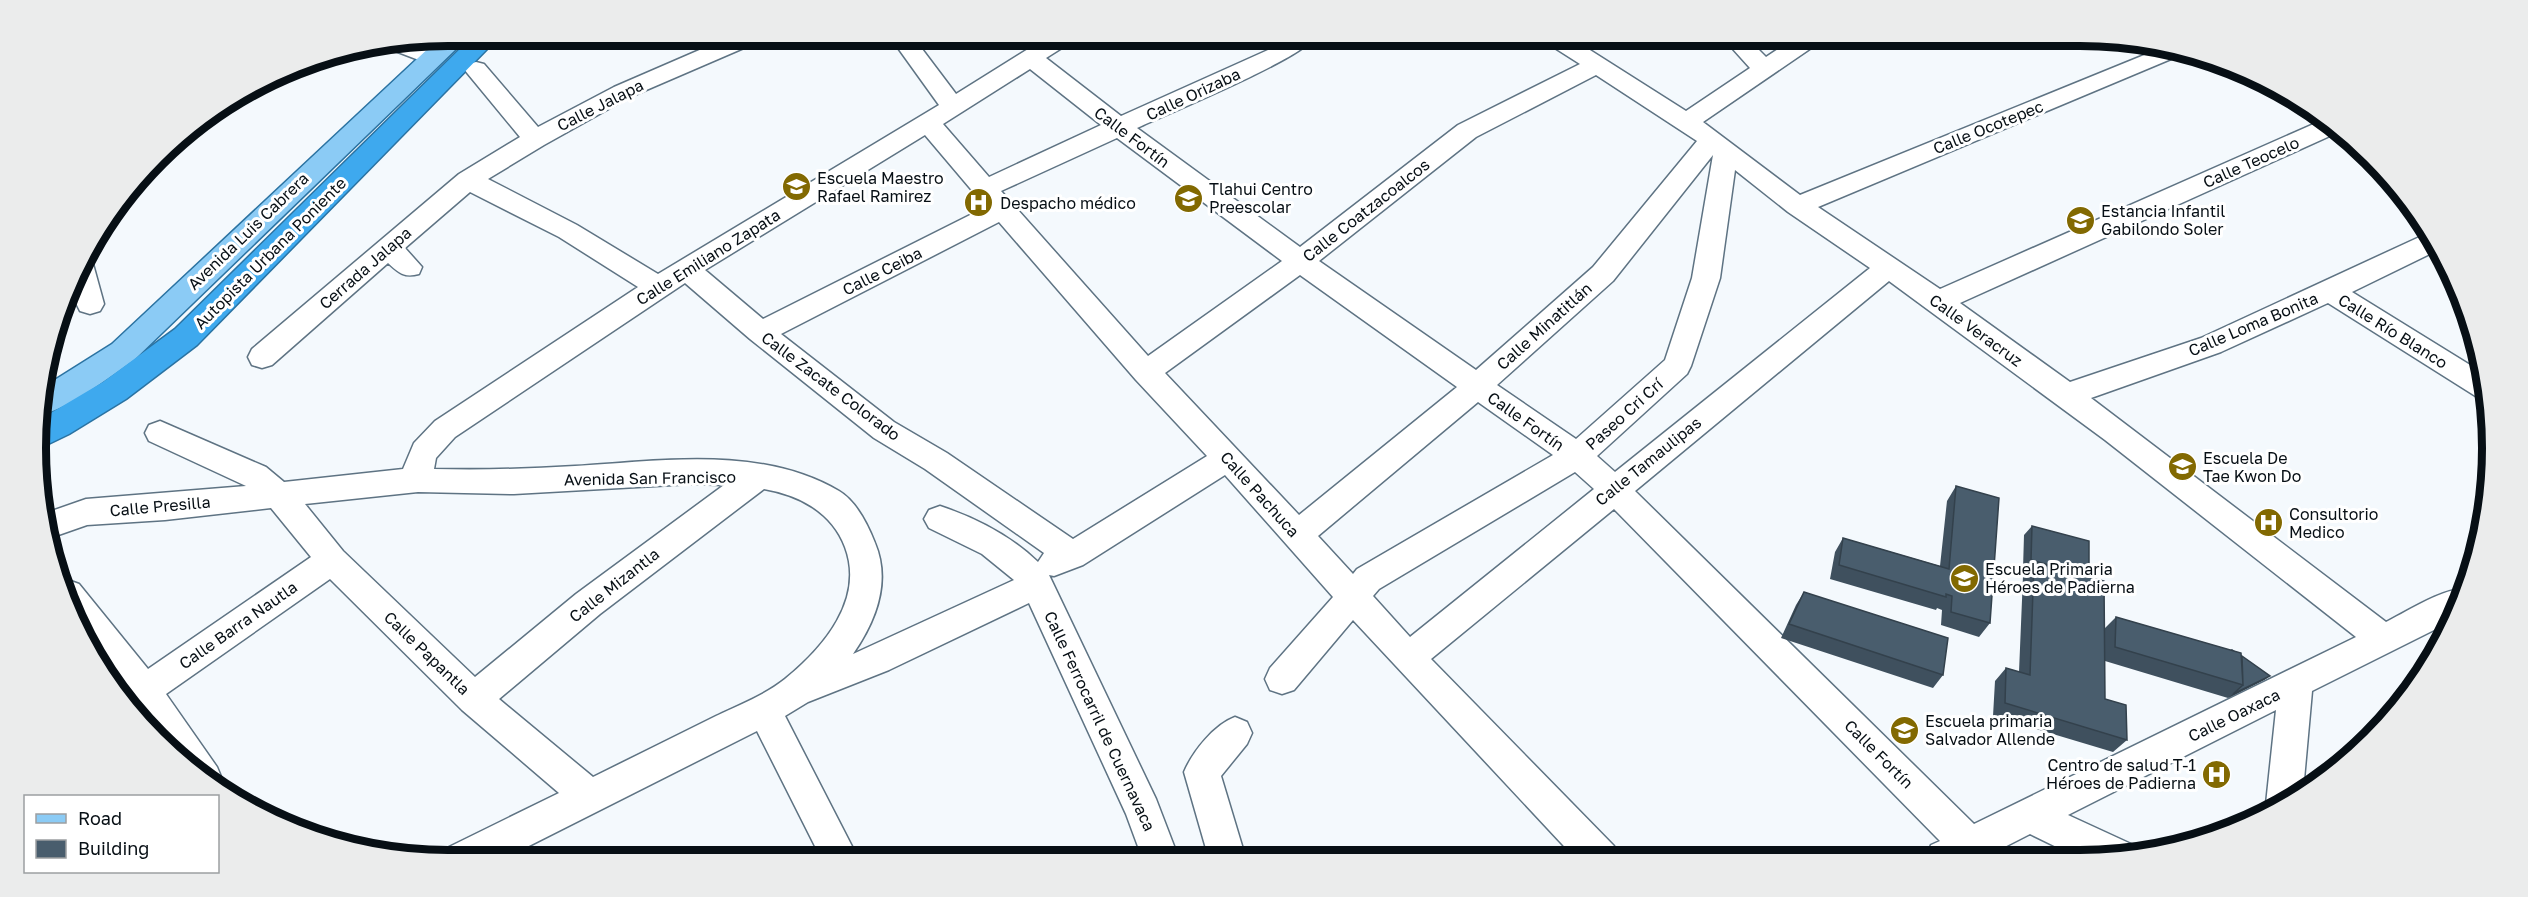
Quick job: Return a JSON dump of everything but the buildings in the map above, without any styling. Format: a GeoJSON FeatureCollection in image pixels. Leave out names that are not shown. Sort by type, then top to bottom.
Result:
{"type":"FeatureCollection","features":[{"type":"Feature","properties":{"kind":"highway","name":"Autopista Urbana Poniente"},"geometry":{"type":"LineString","coordinates":[[48,410],[100,378],[160,334],[462,46]]}},
{"type":"Feature","properties":{"kind":"highway","name":"Autopista Urbana Poniente"},"geometry":{"type":"LineString","coordinates":[[47,431],[116,391],[186,337],[478,56]]}},
{"type":"Feature","properties":{"kind":"main road"},"geometry":{"type":"LineString","coordinates":[[46,444],[111,404],[174,360],[418,113],[490,46]]}},
{"type":"Feature","properties":{"kind":"main road","name":"Avenida Luis Cabrera"},"geometry":{"type":"LineString","coordinates":[[50,398],[123,352],[439,50]]}},
{"type":"Feature","properties":{"kind":"street","name":"Calle Jalapa"},"geometry":{"type":"LineString","coordinates":[[468,180],[535,139],[622,92],[729,46]]}},
{"type":"Feature","properties":{"kind":"street","name":"Calle Pachuca"},"geometry":{"type":"LineString","coordinates":[[906,46],[940,114],[994,198],[1052,268],[1228,458],[1408,658],[1592,850]]}},
{"type":"Feature","properties":{"kind":"street","name":"Calle Emiliano Zapata"},"geometry":{"type":"LineString","coordinates":[[418,480],[418,462],[423,452],[445,429],[686,269],[1049,46]]}},
{"type":"Feature","properties":{"kind":"street","name":"Calle Orizaba"},"geometry":{"type":"LineString","coordinates":[[994,198],[1119,129],[1276,55],[1290,46]]}},
{"type":"Feature","properties":{"kind":"street","name":"Calle Veracruz"},"geometry":{"type":"LineString","coordinates":[[1568,46],[1719,144],[1797,206],[1938,301],[2066,395],[2384,639]]}},
{"type":"Feature","properties":{"kind":"street"},"geometry":{"type":"LineString","coordinates":[[1742,46],[1764,68]]}},
{"type":"Feature","properties":{"kind":"street"},"geometry":{"type":"LineString","coordinates":[[1686,122],[1798,46]]}},
{"type":"Feature","properties":{"kind":"street"},"geometry":{"type":"LineString","coordinates":[[420,47],[439,50]]}},
{"type":"Feature","properties":{"kind":"street","name":"Calle Ocotepec"},"geometry":{"type":"LineString","coordinates":[[1797,206],[2164,55]]}},
{"type":"Feature","properties":{"kind":"street"},"geometry":{"type":"LineString","coordinates":[[478,56],[535,139]]}},
{"type":"Feature","properties":{"kind":"street","name":"Calle Fortín"},"geometry":{"type":"LineString","coordinates":[[1030,57],[1119,129],[1299,262],[1577,456],[1614,489],[1956,850]]}},
{"type":"Feature","properties":{"kind":"street","name":"Calle Coatzacoalcos"},"geometry":{"type":"LineString","coordinates":[[1146,372],[1299,262],[1467,131],[1597,65]]}},
{"type":"Feature","properties":{"kind":"street","name":"Calle Teocelo"},"geometry":{"type":"LineString","coordinates":[[1938,301],[2324,130]]}},
{"type":"Feature","properties":{"kind":"street","name":"Calle Minatitlán"},"geometry":{"type":"LineString","coordinates":[[1297,535],[1477,386],[1603,274],[1719,144]]}},
{"type":"Feature","properties":{"kind":"street","name":"Paseo Cri Crí"},"geometry":{"type":"LineString","coordinates":[[1282,679],[1368,579],[1577,456],[1677,366],[1706,278],[1719,144]]}},
{"type":"Feature","properties":{"kind":"street"},"geometry":{"type":"LineString","coordinates":[[468,180],[568,231],[658,287]]}},
{"type":"Feature","properties":{"kind":"street","name":"Cerrada Jalapa"},"geometry":{"type":"LineString","coordinates":[[262,357],[468,180]]}},
{"type":"Feature","properties":{"kind":"street","name":"Calle Ceiba"},"geometry":{"type":"LineString","coordinates":[[760,332],[994,198]]}},
{"type":"Feature","properties":{"kind":"street","name":"Calle Loma Bonita"},"geometry":{"type":"LineString","coordinates":[[2066,395],[2211,345],[2426,244]]}},
{"type":"Feature","properties":{"kind":"street"},"geometry":{"type":"LineString","coordinates":[[388,248],[409,267]]}},
{"type":"Feature","properties":{"kind":"street","name":"Calle Tamaulipas"},"geometry":{"type":"LineString","coordinates":[[1408,658],[1889,267]]}},
{"type":"Feature","properties":{"kind":"street","name":"Calle Zacate Colorado"},"geometry":{"type":"LineString","coordinates":[[686,269],[760,332],[884,430],[945,467],[1072,556]]}},
{"type":"Feature","properties":{"kind":"street"},"geometry":{"type":"LineString","coordinates":[[84,280],[90,303]]}},
{"type":"Feature","properties":{"kind":"street","name":"Calle Río Blanco"},"geometry":{"type":"LineString","coordinates":[[2330,291],[2476,380]]}},
{"type":"Feature","properties":{"kind":"street"},"geometry":{"type":"LineString","coordinates":[[160,433],[255,476],[278,494],[418,480]]}},
{"type":"Feature","properties":{"kind":"street","name":"Avenida San Francisco"},"geometry":{"type":"LineString","coordinates":[[493,850],[590,797],[796,692],[877,660],[1034,580],[1228,458]]}},
{"type":"Feature","properties":{"kind":"street","name":"Avenida San Francisco"},"geometry":{"type":"LineString","coordinates":[[418,480],[451,482],[545,480],[645,474],[759,476],[798,485],[830,501],[849,522],[866,554],[864,600],[841,645],[796,692]]}},
{"type":"Feature","properties":{"kind":"street","name":"Calle Mizantla"},"geometry":{"type":"LineString","coordinates":[[474,699],[588,604],[759,476]]}},
{"type":"Feature","properties":{"kind":"street","name":"Calle Presilla"},"geometry":{"type":"LineString","coordinates":[[54,524],[86,512],[165,507],[278,494]]}},
{"type":"Feature","properties":{"kind":"street","name":"Calle Papantla"},"geometry":{"type":"LineString","coordinates":[[278,494],[332,560],[474,699],[590,797]]}},
{"type":"Feature","properties":{"kind":"street"},"geometry":{"type":"LineString","coordinates":[[940,519],[981,536],[1014,560],[1034,580]]}},
{"type":"Feature","properties":{"kind":"street","name":"Calle Barra Nautla"},"geometry":{"type":"LineString","coordinates":[[135,697],[332,560]]}},
{"type":"Feature","properties":{"kind":"street","name":"Calle Ferrocarril de Cuernavaca"},"geometry":{"type":"LineString","coordinates":[[1034,580],[1134,790],[1157,850]]}},
{"type":"Feature","properties":{"kind":"street","name":"Calle Oaxaca"},"geometry":{"type":"LineString","coordinates":[[1959,850],[2449,607]]}},
{"type":"Feature","properties":{"kind":"street"},"geometry":{"type":"LineString","coordinates":[[86,622],[135,697],[170,739]]}},
{"type":"Feature","properties":{"kind":"street"},"geometry":{"type":"LineString","coordinates":[[2285,794],[2296,684]]}},
{"type":"Feature","properties":{"kind":"street"},"geometry":{"type":"LineString","coordinates":[[764,710],[836,850]]}},
{"type":"Feature","properties":{"kind":"street"},"geometry":{"type":"LineString","coordinates":[[1224,850],[1202,772],[1235,733]]}},
{"type":"Feature","properties":{"kind":"street"},"geometry":{"type":"LineString","coordinates":[[2029,815],[2103,850]]}},
{"type":"Feature","properties":{"kind":"place","name":"Escuela Maestro Rafael Ramirez"},"geometry":{"type":"Point","coordinates":[796,187]}},
{"type":"Feature","properties":{"kind":"place","name":"Tlahui Centro Preescolar"},"geometry":{"type":"Point","coordinates":[1188,198]}},
{"type":"Feature","properties":{"kind":"place","name":"Despacho médico"},"geometry":{"type":"Point","coordinates":[979,203]}},
{"type":"Feature","properties":{"kind":"place","name":"Estancia Infantil Gabilondo Soler"},"geometry":{"type":"Point","coordinates":[2080,220]}},
{"type":"Feature","properties":{"kind":"place","name":"Escuela De Tae Kwon Do"},"geometry":{"type":"Point","coordinates":[2182,467]}},
{"type":"Feature","properties":{"kind":"place","name":"Consultorio Medico"},"geometry":{"type":"Point","coordinates":[2268,523]}},
{"type":"Feature","properties":{"kind":"place","name":"Escuela Primaria Héroes de Padierna"},"geometry":{"type":"Point","coordinates":[1964,578]}},
{"type":"Feature","properties":{"kind":"place","name":"Escuela primaria Salvador Allende"},"geometry":{"type":"Point","coordinates":[1904,730]}},
{"type":"Feature","properties":{"kind":"place","name":"Centro de salud T-1 Héroes de Padierna"},"geometry":{"type":"Point","coordinates":[2217,774]}}]}
